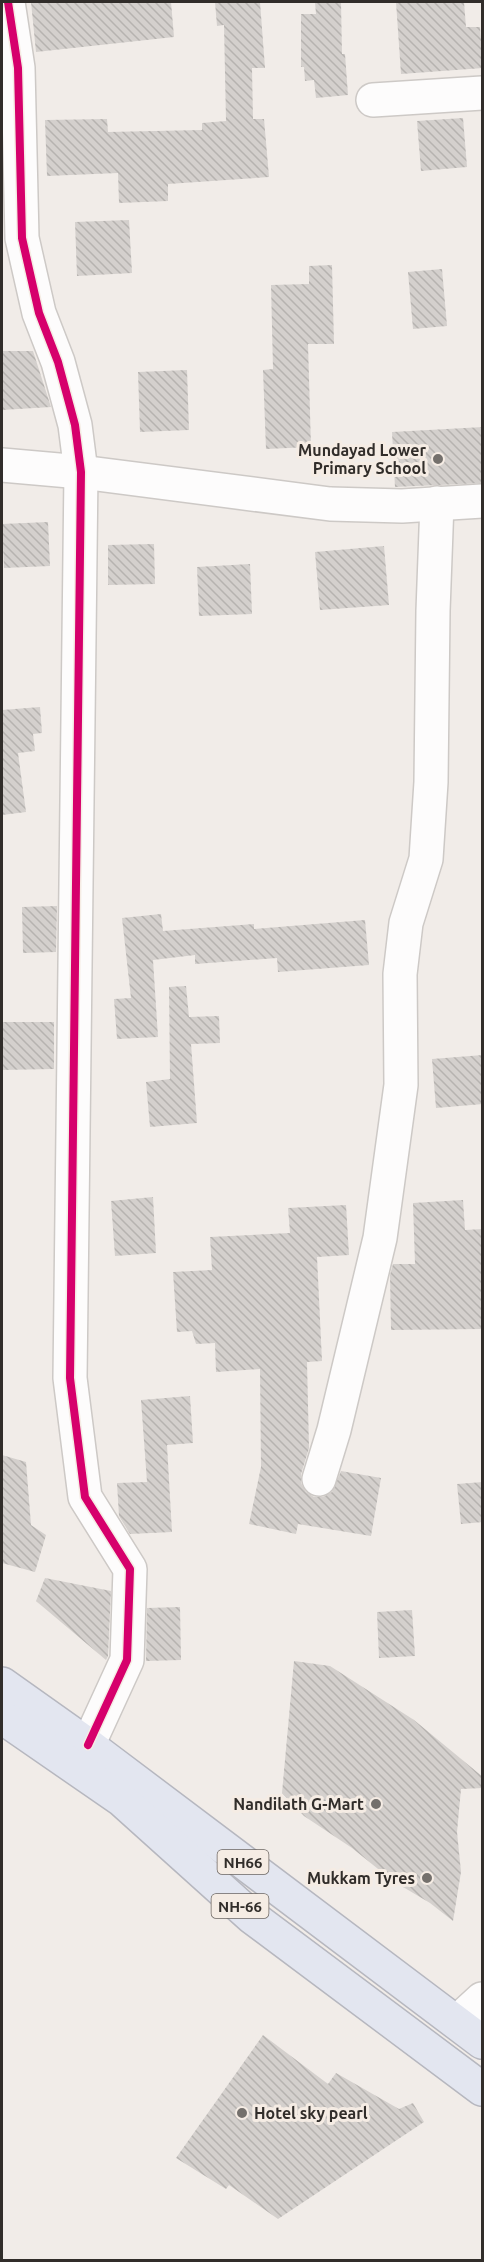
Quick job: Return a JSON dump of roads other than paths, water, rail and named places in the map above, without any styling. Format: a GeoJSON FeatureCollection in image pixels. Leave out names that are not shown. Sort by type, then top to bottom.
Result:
{"type":"FeatureCollection","features":[{"type":"Feature","properties":{"kind":"highway","name":"NH66"},"geometry":{"type":"LineString","coordinates":[[2,1684],[87,1745],[483,2042]]}},
{"type":"Feature","properties":{"kind":"highway","name":"NH-66"},"geometry":{"type":"LineString","coordinates":[[2,1718],[122,1800],[252,1917],[483,2090]]}},
{"type":"Feature","properties":{"kind":"street"},"geometry":{"type":"LineString","coordinates":[[7,17],[18,68],[22,238],[39,313],[58,362],[75,425],[81,472],[70,1378],[85,1497],[130,1569],[128,1660],[87,1745]]}},
{"type":"Feature","properties":{"kind":"street"},"geometry":{"type":"LineString","coordinates":[[373,100],[483,93]]}},
{"type":"Feature","properties":{"kind":"street"},"geometry":{"type":"LineString","coordinates":[[2,465],[81,472],[330,504],[402,506],[483,501]]}},
{"type":"Feature","properties":{"kind":"street"},"geometry":{"type":"LineString","coordinates":[[319,1479],[334,1430],[380,1238],[401,1085],[400,974],[406,923],[426,859],[430,804],[437,504]]}},
{"type":"Feature","properties":{"kind":"street"},"geometry":{"type":"LineString","coordinates":[[457,2022],[483,1999]]}},
{"type":"Feature","properties":{"kind":"place","name":"Mundayad Lower Primary School"},"geometry":{"type":"Point","coordinates":[438,459]}},
{"type":"Feature","properties":{"kind":"place","name":"Nandilath G-Mart"},"geometry":{"type":"Point","coordinates":[376,1804]}},
{"type":"Feature","properties":{"kind":"place","name":"Mukkam Tyres"},"geometry":{"type":"Point","coordinates":[427,1878]}},
{"type":"Feature","properties":{"kind":"place","name":"Hotel sky pearl"},"geometry":{"type":"Point","coordinates":[242,2113]}}]}
